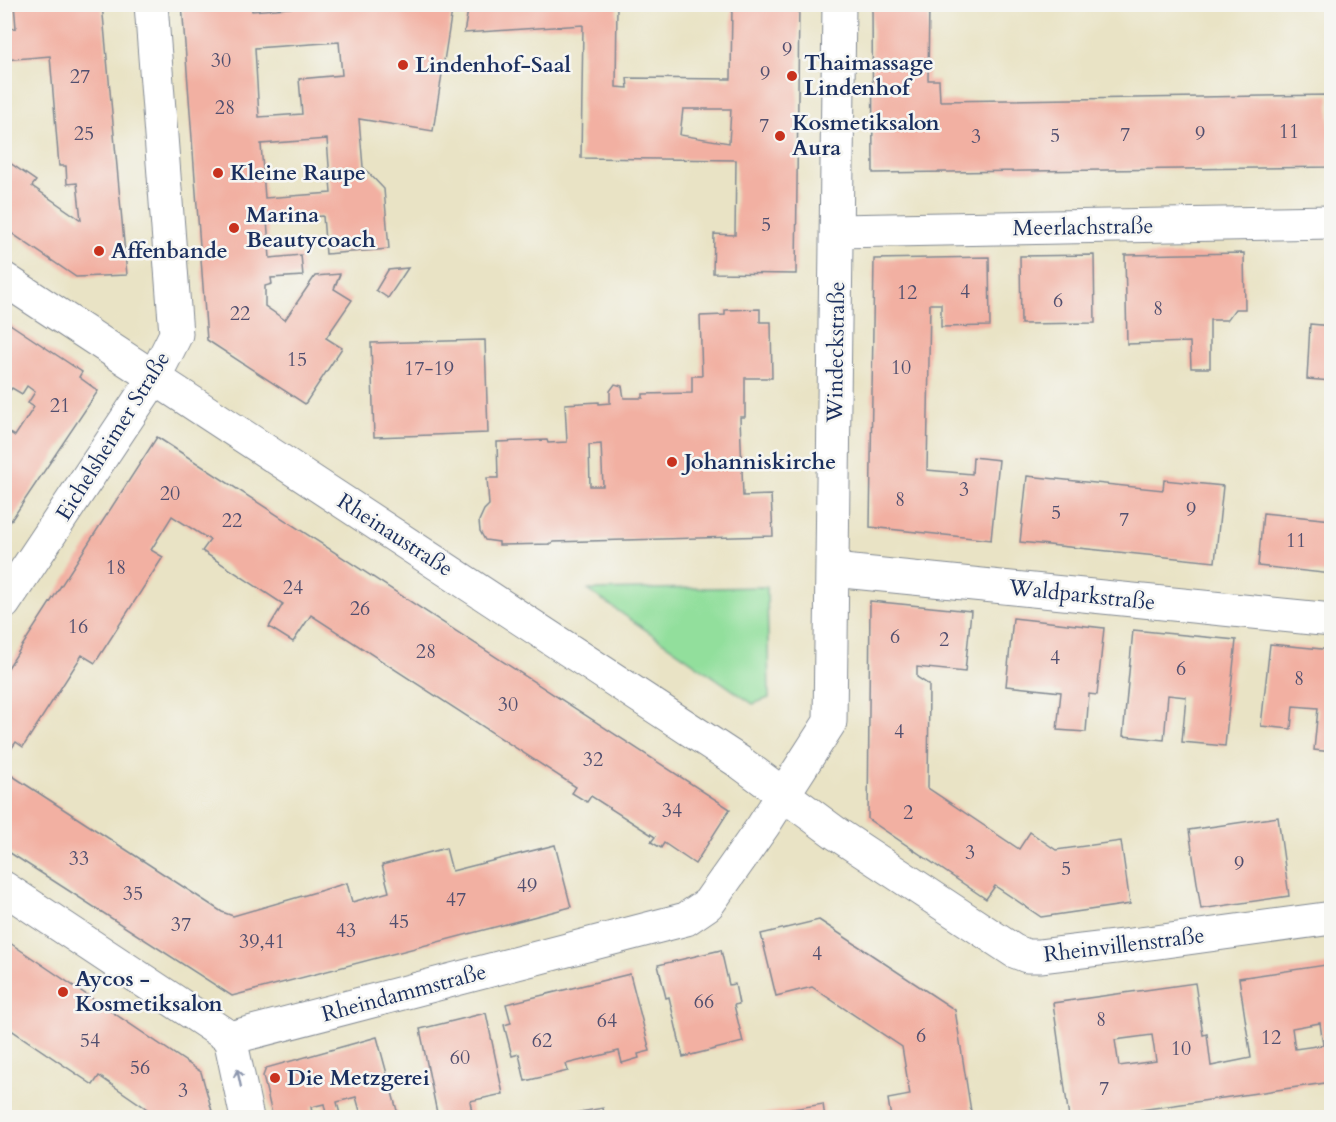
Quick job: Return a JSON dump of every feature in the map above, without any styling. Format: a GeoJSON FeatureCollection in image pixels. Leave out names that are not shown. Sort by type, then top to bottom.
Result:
{"type":"FeatureCollection","features":[{"type":"Feature","properties":{"kind":"street","name":"Eichelsheimer Straße"},"geometry":{"type":"LineString","coordinates":[[4,603],[154,378],[176,334],[151,4]]}},
{"type":"Feature","properties":{"kind":"street","name":"Windeckstraße"},"geometry":{"type":"LineString","coordinates":[[784,794],[830,722],[839,4]]}},
{"type":"Feature","properties":{"kind":"street","name":"Meerlachstraße"},"geometry":{"type":"LineString","coordinates":[[837,231],[1330,224]]}},
{"type":"Feature","properties":{"kind":"street","name":"Rheinaustraße"},"geometry":{"type":"LineString","coordinates":[[4,279],[551,637],[784,794]]}},
{"type":"Feature","properties":{"kind":"street","name":"Waldparkstraße"},"geometry":{"type":"LineString","coordinates":[[833,570],[1332,620]]}},
{"type":"Feature","properties":{"kind":"street","name":"Rheinvillenstraße"},"geometry":{"type":"LineString","coordinates":[[784,794],[837,834],[984,932],[1014,951],[1027,956],[1157,942],[1332,918]]}},
{"type":"Feature","properties":{"kind":"street","name":"Rheindammstraße"},"geometry":{"type":"LineString","coordinates":[[230,1038],[686,919],[708,904],[784,794]]}},
{"type":"Feature","properties":{"kind":"street"},"geometry":{"type":"LineString","coordinates":[[4,888],[230,1038],[247,1118]]}},
{"type":"Feature","properties":{"kind":"green space"},"geometry":{"type":"Polygon","coordinates":[[[767,587],[769,698],[753,704],[588,590],[767,587]]]}},
{"type":"Feature","properties":{"kind":"building"},"geometry":{"type":"Polygon","coordinates":[[[14,4],[102,4],[127,275],[76,277],[4,228],[4,159],[36,181],[32,186],[81,220],[77,183],[67,184],[66,166],[59,166],[50,56],[4,60],[4,29],[16,28],[14,4]]]}},
{"type":"Feature","properties":{"kind":"building"},"geometry":{"type":"Polygon","coordinates":[[[182,4],[251,4],[252,11],[337,4],[453,4],[433,131],[359,119],[363,167],[384,189],[389,249],[326,254],[323,216],[267,220],[270,258],[301,255],[303,276],[271,278],[272,284],[265,286],[265,306],[285,320],[315,276],[340,274],[334,289],[352,300],[326,338],[342,348],[305,404],[207,340],[182,4]],[[339,42],[255,48],[259,117],[302,114],[299,79],[342,75],[339,42]],[[327,139],[261,144],[265,198],[331,193],[327,139]]]}},
{"type":"Feature","properties":{"kind":"building"},"geometry":{"type":"Polygon","coordinates":[[[469,4],[617,4],[616,87],[628,88],[627,78],[731,79],[732,4],[799,4],[796,274],[713,273],[714,234],[735,235],[736,160],[581,158],[583,25],[464,33],[469,4]],[[683,109],[680,135],[729,143],[731,109],[683,109]]]}},
{"type":"Feature","properties":{"kind":"building"},"geometry":{"type":"Polygon","coordinates":[[[872,4],[929,4],[928,80],[939,80],[940,101],[1329,95],[1330,167],[873,173],[872,4]]]}},
{"type":"Feature","properties":{"kind":"building"},"geometry":{"type":"Polygon","coordinates":[[[1244,253],[1245,309],[1235,309],[1227,320],[1210,320],[1210,368],[1191,368],[1190,342],[1127,344],[1125,255],[1244,253]]]}},
{"type":"Feature","properties":{"kind":"building"},"geometry":{"type":"Polygon","coordinates":[[[1094,255],[1095,323],[1021,324],[1020,256],[1094,255]]]}},
{"type":"Feature","properties":{"kind":"building"},"geometry":{"type":"Polygon","coordinates":[[[989,257],[990,326],[941,327],[941,304],[930,304],[927,470],[972,474],[973,457],[999,460],[991,540],[870,527],[874,259],[989,257]]]}},
{"type":"Feature","properties":{"kind":"building"},"geometry":{"type":"Polygon","coordinates":[[[408,268],[388,298],[376,290],[388,270],[408,268]]]}},
{"type":"Feature","properties":{"kind":"building","name":"Johanniskirche"},"geometry":{"type":"Polygon","coordinates":[[[760,309],[760,322],[771,322],[772,378],[745,378],[745,417],[740,417],[743,496],[771,495],[773,536],[499,545],[499,542],[485,540],[480,531],[479,521],[489,505],[487,478],[498,478],[497,442],[547,440],[548,443],[567,442],[565,404],[610,403],[610,391],[615,384],[622,386],[624,398],[643,398],[643,394],[692,393],[692,376],[702,376],[700,316],[725,315],[725,310],[760,309]],[[601,444],[589,445],[590,486],[603,486],[601,444]]]}},
{"type":"Feature","properties":{"kind":"building"},"geometry":{"type":"Polygon","coordinates":[[[4,320],[82,372],[79,377],[98,391],[4,531],[4,429],[15,436],[34,407],[28,403],[35,392],[27,386],[22,394],[12,388],[4,398],[4,320]]]}},
{"type":"Feature","properties":{"kind":"building"},"geometry":{"type":"Polygon","coordinates":[[[1310,324],[1332,326],[1332,381],[1307,379],[1310,324]]]}},
{"type":"Feature","properties":{"kind":"building"},"geometry":{"type":"Polygon","coordinates":[[[485,340],[488,433],[374,437],[371,343],[485,340]]]}},
{"type":"Feature","properties":{"kind":"building"},"geometry":{"type":"Polygon","coordinates":[[[157,437],[730,809],[695,864],[664,843],[661,848],[651,842],[655,837],[591,796],[587,802],[572,793],[576,787],[311,615],[293,642],[269,627],[283,604],[202,551],[210,540],[172,516],[151,550],[163,557],[95,663],[82,655],[23,747],[16,742],[4,759],[4,674],[157,437]]]}},
{"type":"Feature","properties":{"kind":"building"},"geometry":{"type":"Polygon","coordinates":[[[1027,476],[1163,490],[1164,480],[1223,486],[1215,562],[1020,542],[1027,476]]]}},
{"type":"Feature","properties":{"kind":"building"},"geometry":{"type":"Polygon","coordinates":[[[1263,513],[1332,520],[1332,574],[1258,566],[1263,513]]]}},
{"type":"Feature","properties":{"kind":"building"},"geometry":{"type":"Polygon","coordinates":[[[870,601],[971,611],[965,672],[917,667],[917,677],[929,685],[928,788],[1019,849],[1030,832],[1056,850],[1121,841],[1130,904],[1041,917],[995,886],[986,899],[868,819],[870,601]]]}},
{"type":"Feature","properties":{"kind":"building"},"geometry":{"type":"Polygon","coordinates":[[[1013,618],[1104,628],[1097,695],[1089,694],[1086,732],[1057,730],[1061,692],[1006,686],[1013,618]]]}},
{"type":"Feature","properties":{"kind":"building"},"geometry":{"type":"Polygon","coordinates":[[[1133,630],[1236,640],[1225,746],[1182,742],[1186,697],[1168,695],[1164,740],[1123,736],[1133,630]]]}},
{"type":"Feature","properties":{"kind":"building"},"geometry":{"type":"Polygon","coordinates":[[[1270,644],[1332,650],[1332,752],[1314,750],[1318,708],[1293,706],[1291,729],[1261,726],[1270,644]]]}},
{"type":"Feature","properties":{"kind":"building"},"geometry":{"type":"Polygon","coordinates":[[[11,775],[222,912],[233,916],[347,883],[352,902],[389,892],[382,865],[446,848],[452,871],[555,845],[571,907],[232,996],[4,849],[4,785],[11,775]]]}},
{"type":"Feature","properties":{"kind":"building"},"geometry":{"type":"Polygon","coordinates":[[[1278,817],[1289,896],[1201,909],[1189,830],[1278,817]]]}},
{"type":"Feature","properties":{"kind":"building"},"geometry":{"type":"Polygon","coordinates":[[[819,920],[955,1010],[972,1118],[891,1118],[888,1099],[910,1095],[902,1047],[812,987],[776,996],[761,934],[819,920]]]}},
{"type":"Feature","properties":{"kind":"building"},"geometry":{"type":"Polygon","coordinates":[[[4,939],[201,1072],[214,1118],[150,1118],[144,1113],[147,1109],[99,1076],[93,1085],[4,1025],[4,939]]]}},
{"type":"Feature","properties":{"kind":"building"},"geometry":{"type":"Polygon","coordinates":[[[721,950],[729,985],[735,984],[739,1004],[734,1005],[743,1042],[683,1057],[669,997],[666,998],[658,965],[721,950]]]}},
{"type":"Feature","properties":{"kind":"building"},"geometry":{"type":"Polygon","coordinates":[[[1332,964],[1332,1082],[1086,1118],[1069,1118],[1053,1003],[1195,983],[1203,1035],[1207,1034],[1211,1066],[1251,1058],[1239,978],[1332,964]],[[1320,1023],[1292,1028],[1295,1049],[1323,1045],[1320,1023]],[[1152,1035],[1115,1040],[1119,1066],[1156,1061],[1152,1035]]]}},
{"type":"Feature","properties":{"kind":"building"},"geometry":{"type":"Polygon","coordinates":[[[630,974],[650,1051],[638,1054],[639,1058],[622,1063],[619,1051],[566,1064],[568,1071],[525,1081],[519,1054],[512,1056],[504,1025],[511,1023],[506,1004],[630,974]]]}},
{"type":"Feature","properties":{"kind":"building"},"geometry":{"type":"Polygon","coordinates":[[[486,1013],[503,1094],[470,1101],[473,1118],[438,1118],[420,1029],[486,1013]]]}},
{"type":"Feature","properties":{"kind":"building"},"geometry":{"type":"Polygon","coordinates":[[[377,1037],[399,1118],[362,1118],[356,1097],[337,1102],[341,1118],[327,1118],[324,1104],[311,1107],[313,1118],[273,1118],[263,1076],[266,1068],[377,1037]]]}},
{"type":"Feature","properties":{"kind":"building"},"geometry":{"type":"Polygon","coordinates":[[[823,1104],[825,1118],[749,1118],[749,1116],[823,1104]]]}},
{"type":"Feature","properties":{"kind":"building"},"geometry":{"type":"Polygon","coordinates":[[[603,1108],[605,1118],[557,1118],[557,1116],[603,1108]]]}},
{"type":"Feature","properties":{"kind":"place","name":"Lindenhof-Saal"},"geometry":{"type":"Point","coordinates":[403,65]}},
{"type":"Feature","properties":{"kind":"place","name":"Thaimassage Lindenhof"},"geometry":{"type":"Point","coordinates":[792,76]}},
{"type":"Feature","properties":{"kind":"place","name":"Kosmetiksalon Aura"},"geometry":{"type":"Point","coordinates":[780,136]}},
{"type":"Feature","properties":{"kind":"place","name":"Kleine Raupe"},"geometry":{"type":"Point","coordinates":[218,173]}},
{"type":"Feature","properties":{"kind":"place","name":"Marina Beautycoach"},"geometry":{"type":"Point","coordinates":[234,228]}},
{"type":"Feature","properties":{"kind":"place","name":"Affenbande"},"geometry":{"type":"Point","coordinates":[99,251]}},
{"type":"Feature","properties":{"kind":"place","name":"Johanniskirche"},"geometry":{"type":"Point","coordinates":[672,462]}},
{"type":"Feature","properties":{"kind":"place","name":"Aycos - Kosmetiksalon"},"geometry":{"type":"Point","coordinates":[63,992]}},
{"type":"Feature","properties":{"kind":"place","name":"Die Metzgerei"},"geometry":{"type":"Point","coordinates":[275,1078]}}]}
